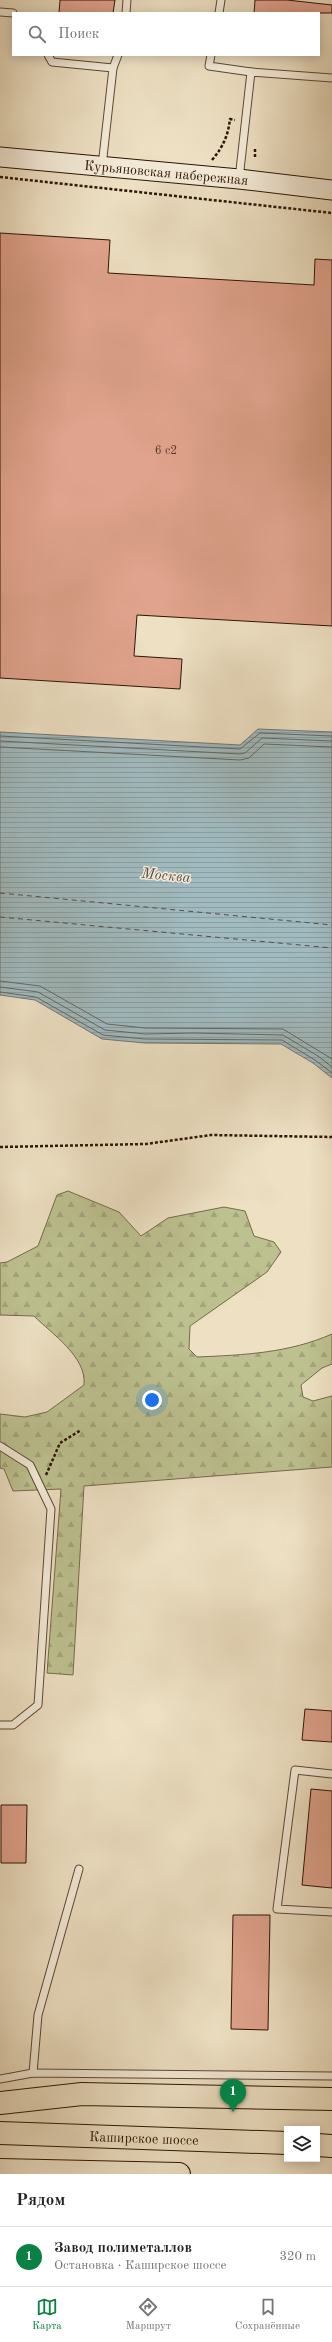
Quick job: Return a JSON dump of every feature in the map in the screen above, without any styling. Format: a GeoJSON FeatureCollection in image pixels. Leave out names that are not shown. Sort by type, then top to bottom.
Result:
{"type":"FeatureCollection","features":[{"type":"Feature","properties":{"kind":"main road"},"geometry":{"type":"LineString","coordinates":[[0,2103],[82,2094],[332,2099]]}},
{"type":"Feature","properties":{"kind":"main road","name":"Каширское шоссе"},"geometry":{"type":"LineString","coordinates":[[0,2133],[284,2143]]}},
{"type":"Feature","properties":{"kind":"main road"},"geometry":{"type":"LineString","coordinates":[[320,2145],[332,2146]]}},
{"type":"Feature","properties":{"kind":"main road"},"geometry":{"type":"LineString","coordinates":[[0,2170],[179,2174]]}},
{"type":"Feature","properties":{"kind":"street","name":"Курьяновская набережная"},"geometry":{"type":"LineString","coordinates":[[0,157],[239,179],[332,190]]}},
{"type":"Feature","properties":{"kind":"lane"},"geometry":{"type":"LineString","coordinates":[[126,12],[127,0]]}},
{"type":"Feature","properties":{"kind":"lane"},"geometry":{"type":"LineString","coordinates":[[219,12],[221,0]]}},
{"type":"Feature","properties":{"kind":"lane"},"geometry":{"type":"LineString","coordinates":[[0,12],[12,13]]}},
{"type":"Feature","properties":{"kind":"lane"},"geometry":{"type":"LineString","coordinates":[[49,56],[52,62],[113,68]]}},
{"type":"Feature","properties":{"kind":"lane"},"geometry":{"type":"LineString","coordinates":[[102,166],[113,68],[118,56]]}},
{"type":"Feature","properties":{"kind":"lane"},"geometry":{"type":"LineString","coordinates":[[211,56],[209,66],[251,72],[332,78]]}},
{"type":"Feature","properties":{"kind":"lane"},"geometry":{"type":"LineString","coordinates":[[239,179],[251,72]]}},
{"type":"Feature","properties":{"kind":"lane"},"geometry":{"type":"LineString","coordinates":[[0,1446],[30,1465],[51,1509],[38,1705],[13,1725],[0,1725]]}},
{"type":"Feature","properties":{"kind":"lane"},"geometry":{"type":"LineString","coordinates":[[332,1774],[295,1770],[277,1909],[332,1912]]}},
{"type":"Feature","properties":{"kind":"lane"},"geometry":{"type":"LineString","coordinates":[[33,2073],[38,2015],[79,1869]]}},
{"type":"Feature","properties":{"kind":"lane"},"geometry":{"type":"LineString","coordinates":[[0,2078],[33,2073],[332,2076]]}},
{"type":"Feature","properties":{"kind":"path"},"geometry":{"type":"LineString","coordinates":[[205,163],[211,161],[220,151],[228,135],[230,119],[245,121]]}},
{"type":"Feature","properties":{"kind":"path"},"geometry":{"type":"LineString","coordinates":[[254,144],[255,157]]}},
{"type":"Feature","properties":{"kind":"path"},"geometry":{"type":"LineString","coordinates":[[0,177],[332,213]]}},
{"type":"Feature","properties":{"kind":"path"},"geometry":{"type":"LineString","coordinates":[[0,1147],[146,1144],[212,1135],[332,1137]]}},
{"type":"Feature","properties":{"kind":"path"},"geometry":{"type":"LineString","coordinates":[[41,1487],[60,1443],[81,1430]]}},
{"type":"Feature","properties":{"kind":"green space"},"geometry":{"type":"Polygon","coordinates":[[[68,1191],[119,1212],[141,1236],[168,1218],[224,1207],[245,1211],[254,1236],[274,1242],[281,1252],[267,1272],[190,1326],[189,1349],[197,1357],[266,1352],[299,1345],[332,1334],[332,1364],[322,1368],[301,1385],[303,1397],[313,1401],[332,1396],[332,1467],[84,1486],[73,1675],[47,1673],[61,1489],[13,1491],[4,1469],[0,1468],[0,1414],[25,1417],[47,1412],[84,1385],[80,1365],[74,1356],[59,1338],[34,1316],[0,1315],[0,1263],[7,1262],[38,1246],[57,1195],[68,1191]]]}},
{"type":"Feature","properties":{"kind":"water","name":"Москва"},"geometry":{"type":"Polygon","coordinates":[[[258,729],[332,732],[332,1078],[313,1063],[281,1044],[145,1043],[102,1039],[35,1000],[0,995],[0,732],[240,745],[258,729]]]}},
{"type":"Feature","properties":{"kind":"building"},"geometry":{"type":"Polygon","coordinates":[[[60,0],[115,0],[113,12],[59,12],[60,0]]]}},
{"type":"Feature","properties":{"kind":"building"},"geometry":{"type":"Polygon","coordinates":[[[255,0],[287,0],[332,5],[332,13],[254,12],[255,0]]]}},
{"type":"Feature","properties":{"kind":"building"},"geometry":{"type":"Polygon","coordinates":[[[0,233],[110,240],[108,273],[314,285],[315,259],[332,260],[332,626],[137,615],[134,656],[182,659],[180,689],[0,678],[0,233]]]}},
{"type":"Feature","properties":{"kind":"building"},"geometry":{"type":"Polygon","coordinates":[[[305,1709],[332,1711],[332,1742],[302,1740],[305,1709]]]}},
{"type":"Feature","properties":{"kind":"building"},"geometry":{"type":"Polygon","coordinates":[[[311,1789],[332,1791],[332,1888],[302,1885],[311,1789]]]}},
{"type":"Feature","properties":{"kind":"building"},"geometry":{"type":"Polygon","coordinates":[[[1,1805],[27,1805],[26,1863],[1,1863],[1,1805]]]}},
{"type":"Feature","properties":{"kind":"building"},"geometry":{"type":"Polygon","coordinates":[[[233,1915],[270,1915],[268,2030],[231,2029],[233,1915]]]}},
{"type":"Feature","properties":{"kind":"ferry route"},"geometry":{"type":"LineString","coordinates":[[0,893],[332,925]]}},
{"type":"Feature","properties":{"kind":"ferry route"},"geometry":{"type":"LineString","coordinates":[[0,917],[332,948]]}},
{"type":"Feature","properties":{"kind":"place","name":"Завод полиметаллов"},"geometry":{"type":"Point","coordinates":[233,2112]}}]}
